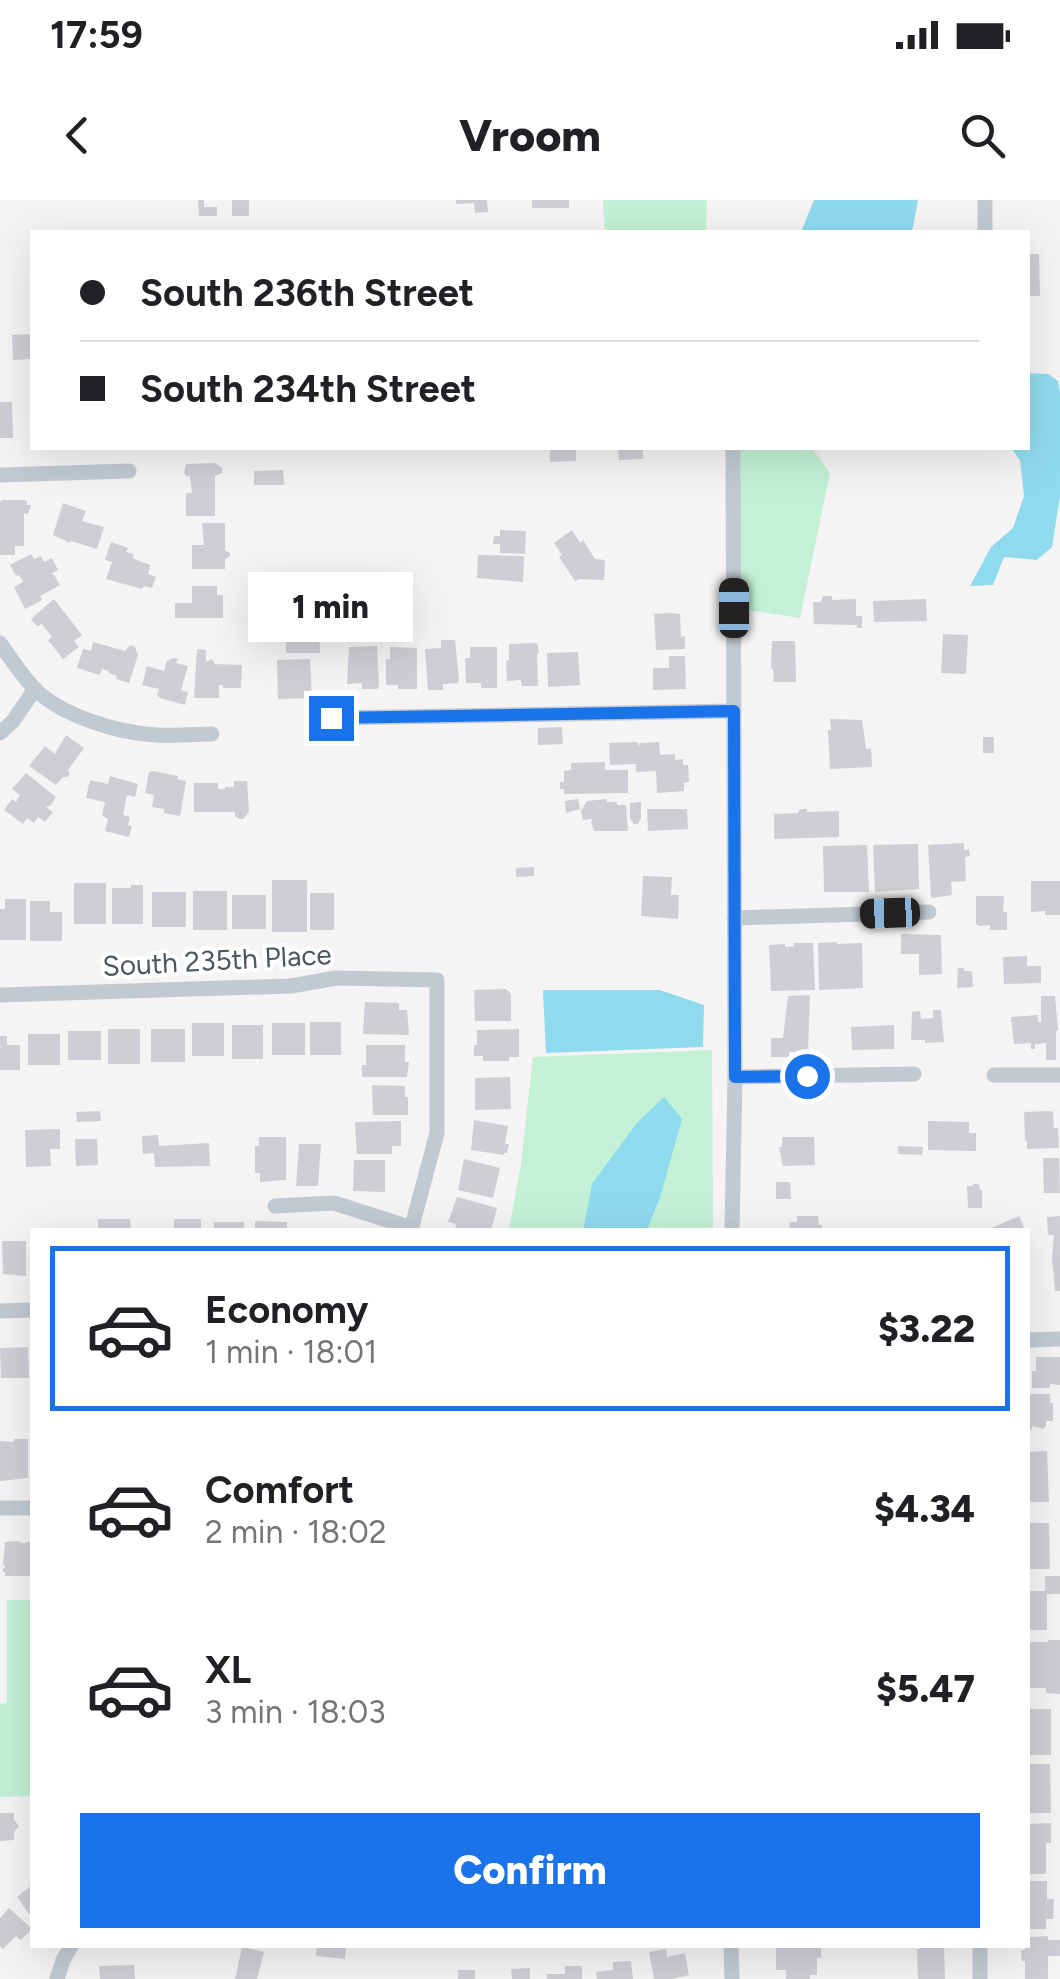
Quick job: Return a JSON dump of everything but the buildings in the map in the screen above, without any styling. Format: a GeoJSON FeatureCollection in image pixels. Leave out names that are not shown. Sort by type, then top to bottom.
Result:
{"type":"FeatureCollection","features":[{"type":"Feature","properties":{"kind":"street"},"geometry":{"type":"LineString","coordinates":[[985,200],[985,230]]}},
{"type":"Feature","properties":{"kind":"street"},"geometry":{"type":"LineString","coordinates":[[732,1228],[734,450]]}},
{"type":"Feature","properties":{"kind":"street"},"geometry":{"type":"LineString","coordinates":[[0,475],[130,471]]}},
{"type":"Feature","properties":{"kind":"street"},"geometry":{"type":"LineString","coordinates":[[0,643],[35,689],[57,706],[94,722],[154,735],[212,734]]}},
{"type":"Feature","properties":{"kind":"street"},"geometry":{"type":"LineString","coordinates":[[0,733],[35,689]]}},
{"type":"Feature","properties":{"kind":"street"},"geometry":{"type":"LineString","coordinates":[[331,718],[734,711]]}},
{"type":"Feature","properties":{"kind":"street"},"geometry":{"type":"LineString","coordinates":[[734,918],[929,912]]}},
{"type":"Feature","properties":{"kind":"street","name":"South 235th Place"},"geometry":{"type":"LineString","coordinates":[[0,995],[291,986],[336,978],[437,980],[437,1133],[412,1228]]}},
{"type":"Feature","properties":{"kind":"street"},"geometry":{"type":"LineString","coordinates":[[735,1077],[914,1074]]}},
{"type":"Feature","properties":{"kind":"street"},"geometry":{"type":"LineString","coordinates":[[994,1075],[1060,1075]]}},
{"type":"Feature","properties":{"kind":"street"},"geometry":{"type":"LineString","coordinates":[[276,1206],[334,1203],[409,1228]]}},
{"type":"Feature","properties":{"kind":"street"},"geometry":{"type":"LineString","coordinates":[[0,1311],[30,1310]]}},
{"type":"Feature","properties":{"kind":"street"},"geometry":{"type":"LineString","coordinates":[[1030,1340],[1060,1339]]}},
{"type":"Feature","properties":{"kind":"street"},"geometry":{"type":"LineString","coordinates":[[0,1508],[30,1508]]}},
{"type":"Feature","properties":{"kind":"street"},"geometry":{"type":"LineString","coordinates":[[57,1979],[70,1948]]}},
{"type":"Feature","properties":{"kind":"street"},"geometry":{"type":"LineString","coordinates":[[732,1948],[732,1979]]}},
{"type":"Feature","properties":{"kind":"street"},"geometry":{"type":"LineString","coordinates":[[980,1948],[980,1979]]}},
{"type":"Feature","properties":{"kind":"green space"},"geometry":{"type":"Polygon","coordinates":[[[603,200],[707,200],[706,230],[605,230],[603,200]]]}},
{"type":"Feature","properties":{"kind":"green space"},"geometry":{"type":"Polygon","coordinates":[[[733,450],[813,450],[830,473],[800,618],[734,608],[733,450]]]}},
{"type":"Feature","properties":{"kind":"green space"},"geometry":{"type":"Polygon","coordinates":[[[712,1050],[713,1228],[648,1228],[660,1198],[592,1184],[583,1228],[509,1228],[533,1057],[712,1050]]]}},
{"type":"Feature","properties":{"kind":"green space"},"geometry":{"type":"Polygon","coordinates":[[[7,1600],[30,1600],[30,1796],[0,1797],[0,1704],[7,1703],[7,1600]]]}},
{"type":"Feature","properties":{"kind":"water"},"geometry":{"type":"Polygon","coordinates":[[[814,200],[918,200],[912,230],[802,230],[814,200]]]}},
{"type":"Feature","properties":{"kind":"water"},"geometry":{"type":"Polygon","coordinates":[[[1030,373],[1048,374],[1058,381],[1060,393],[1060,496],[1052,547],[1037,560],[1004,557],[993,585],[970,586],[991,547],[1013,528],[1024,496],[1020,460],[1012,450],[1030,450],[1030,373]]]}},
{"type":"Feature","properties":{"kind":"water"},"geometry":{"type":"Polygon","coordinates":[[[543,990],[660,990],[704,1005],[703,1047],[546,1053],[543,990]]]}},
{"type":"Feature","properties":{"kind":"water"},"geometry":{"type":"Polygon","coordinates":[[[664,1097],[682,1119],[648,1228],[583,1228],[592,1184],[636,1124],[664,1097]]]}},
{"type":"Feature","properties":{"kind":"route"},"geometry":{"type":"LineString","coordinates":[[331,718],[734,711],[735,1077],[807,1076]]}}]}
